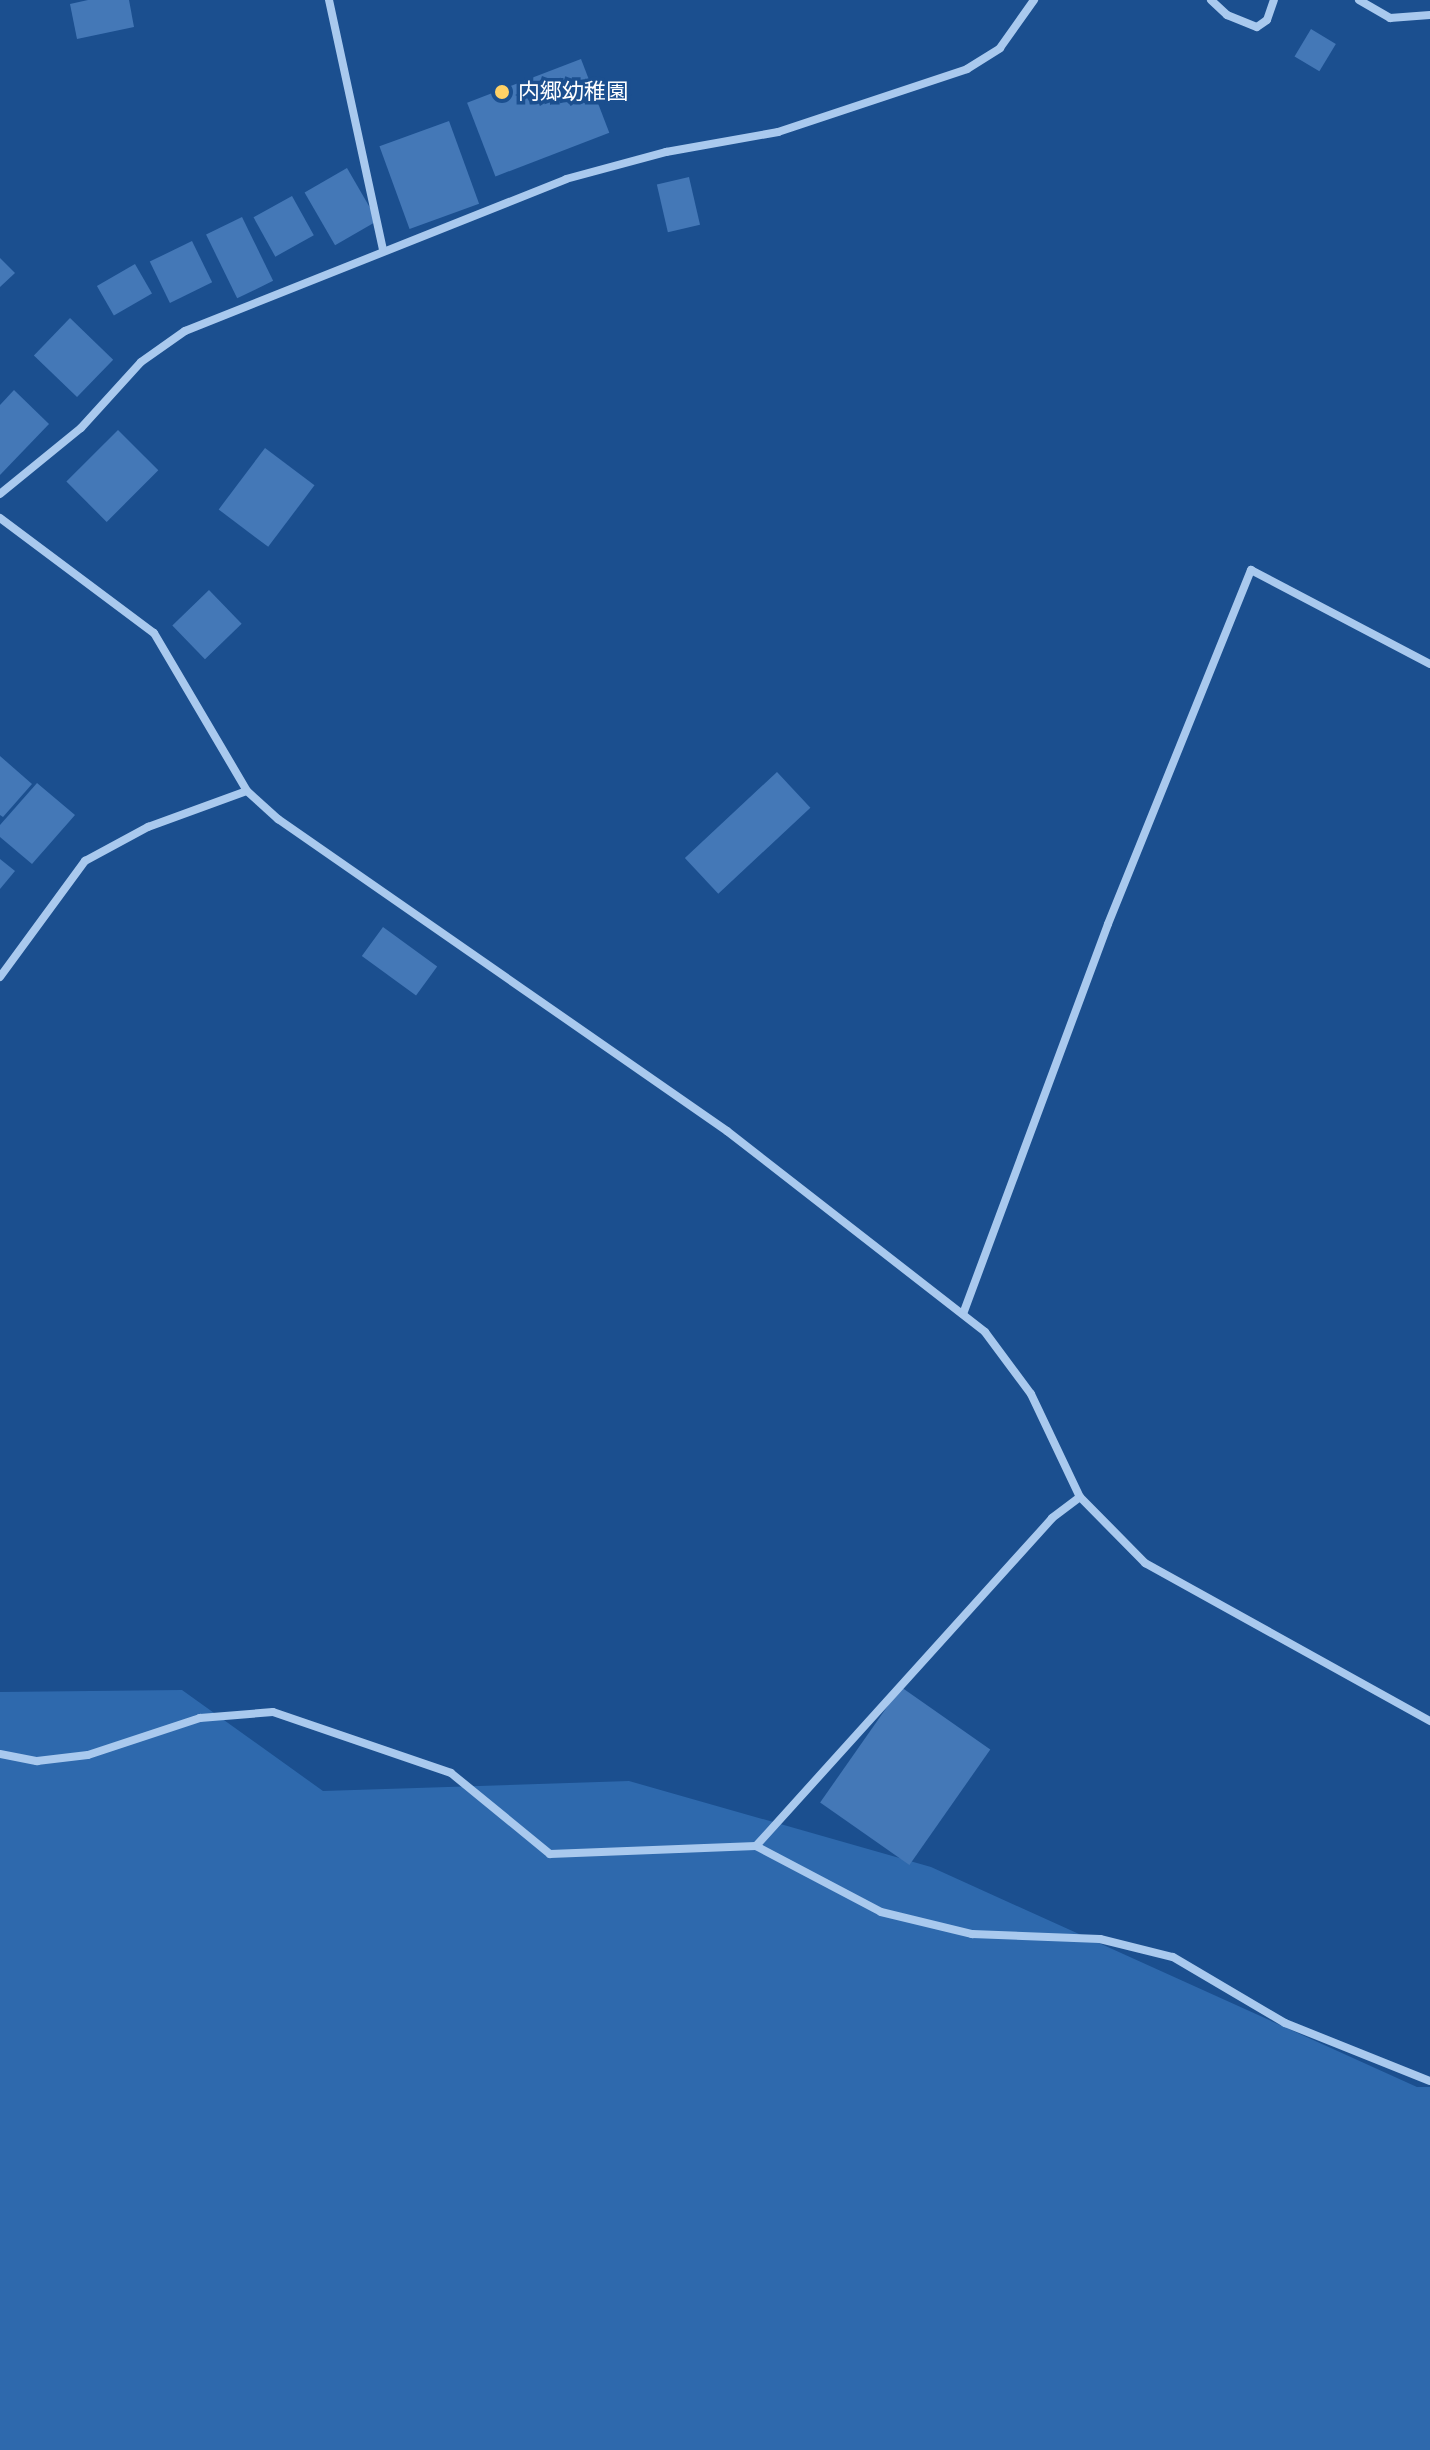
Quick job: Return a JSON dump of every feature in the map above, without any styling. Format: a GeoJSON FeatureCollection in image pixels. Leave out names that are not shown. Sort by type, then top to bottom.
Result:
{"type":"FeatureCollection","features":[{"type":"Feature","properties":{"kind":"street"},"geometry":{"type":"LineString","coordinates":[[329,0],[383,249]]}},
{"type":"Feature","properties":{"kind":"street"},"geometry":{"type":"LineString","coordinates":[[0,494],[81,428],[163,345],[233,309],[566,179],[666,152],[778,132],[967,69],[1000,48],[1034,0]]}},
{"type":"Feature","properties":{"kind":"street"},"geometry":{"type":"LineString","coordinates":[[1211,0],[1227,15],[1257,27],[1267,20],[1274,0]]}},
{"type":"Feature","properties":{"kind":"street"},"geometry":{"type":"LineString","coordinates":[[1359,0],[1390,18],[1430,15]]}},
{"type":"Feature","properties":{"kind":"street"},"geometry":{"type":"LineString","coordinates":[[0,518],[154,633],[247,791],[307,841],[746,1145],[985,1332],[1031,1394],[1080,1497],[1122,1543],[1172,1580],[1430,1721]]}},
{"type":"Feature","properties":{"kind":"street"},"geometry":{"type":"LineString","coordinates":[[963,1314],[1108,924],[1251,570],[1430,664]]}},
{"type":"Feature","properties":{"kind":"street"},"geometry":{"type":"LineString","coordinates":[[0,977],[85,861],[148,827],[247,791]]}},
{"type":"Feature","properties":{"kind":"street"},"geometry":{"type":"LineString","coordinates":[[756,1846],[1052,1518],[1080,1497]]}},
{"type":"Feature","properties":{"kind":"street"},"geometry":{"type":"LineString","coordinates":[[0,1754],[37,1761],[88,1755],[200,1718],[273,1712],[451,1773],[550,1854],[756,1846],[881,1912],[972,1934],[1100,1939],[1173,1957],[1285,2023],[1430,2081]]}},
{"type":"Feature","properties":{"kind":"shaded area"},"geometry":{"type":"Polygon","coordinates":[[[182,1690],[323,1791],[629,1781],[931,1867],[1417,2087],[1430,2087],[1430,2450],[0,2450],[0,1692],[182,1690]]]}},
{"type":"Feature","properties":{"kind":"building"},"geometry":{"type":"Polygon","coordinates":[[[88,0],[129,0],[134,27],[77,39],[70,4],[88,0]]]}},
{"type":"Feature","properties":{"kind":"building"},"geometry":{"type":"Polygon","coordinates":[[[1311,29],[1336,44],[1319,71],[1295,56],[1311,29]]]}},
{"type":"Feature","properties":{"kind":"building"},"geometry":{"type":"Polygon","coordinates":[[[581,59],[609,133],[495,176],[467,103],[581,59]]]}},
{"type":"Feature","properties":{"kind":"building"},"geometry":{"type":"Polygon","coordinates":[[[449,121],[479,204],[410,229],[379,146],[449,121]]]}},
{"type":"Feature","properties":{"kind":"building"},"geometry":{"type":"Polygon","coordinates":[[[347,168],[378,221],[335,245],[305,193],[347,168]]]}},
{"type":"Feature","properties":{"kind":"building"},"geometry":{"type":"Polygon","coordinates":[[[689,177],[700,225],[668,232],[657,184],[689,177]]]}},
{"type":"Feature","properties":{"kind":"building"},"geometry":{"type":"Polygon","coordinates":[[[292,196],[314,235],[275,257],[254,217],[292,196]]]}},
{"type":"Feature","properties":{"kind":"building"},"geometry":{"type":"Polygon","coordinates":[[[242,217],[273,281],[237,298],[206,235],[242,217]]]}},
{"type":"Feature","properties":{"kind":"building"},"geometry":{"type":"Polygon","coordinates":[[[192,241],[212,282],[170,303],[150,262],[192,241]]]}},
{"type":"Feature","properties":{"kind":"building"},"geometry":{"type":"Polygon","coordinates":[[[0,258],[15,273],[0,287],[0,258]]]}},
{"type":"Feature","properties":{"kind":"building"},"geometry":{"type":"Polygon","coordinates":[[[135,264],[152,293],[114,315],[97,286],[135,264]]]}},
{"type":"Feature","properties":{"kind":"building"},"geometry":{"type":"Polygon","coordinates":[[[70,318],[113,360],[77,397],[34,355],[70,318]]]}},
{"type":"Feature","properties":{"kind":"building"},"geometry":{"type":"Polygon","coordinates":[[[14,390],[49,424],[0,475],[0,405],[14,390]]]}},
{"type":"Feature","properties":{"kind":"building"},"geometry":{"type":"Polygon","coordinates":[[[118,430],[158,470],[107,522],[66,482],[118,430]]]}},
{"type":"Feature","properties":{"kind":"building"},"geometry":{"type":"Polygon","coordinates":[[[265,448],[315,485],[268,547],[219,509],[265,448]]]}},
{"type":"Feature","properties":{"kind":"building"},"geometry":{"type":"Polygon","coordinates":[[[209,590],[242,624],[205,659],[172,625],[209,590]]]}},
{"type":"Feature","properties":{"kind":"building"},"geometry":{"type":"Polygon","coordinates":[[[0,756],[32,784],[3,817],[0,815],[0,756]]]}},
{"type":"Feature","properties":{"kind":"building"},"geometry":{"type":"Polygon","coordinates":[[[777,772],[810,808],[718,894],[685,858],[777,772]]]}},
{"type":"Feature","properties":{"kind":"building"},"geometry":{"type":"Polygon","coordinates":[[[37,783],[75,815],[32,864],[0,837],[0,825],[37,783]]]}},
{"type":"Feature","properties":{"kind":"building"},"geometry":{"type":"Polygon","coordinates":[[[0,859],[15,871],[0,889],[0,859]]]}},
{"type":"Feature","properties":{"kind":"building"},"geometry":{"type":"Polygon","coordinates":[[[383,927],[437,966],[416,996],[362,956],[383,927]]]}},
{"type":"Feature","properties":{"kind":"building"},"geometry":{"type":"Polygon","coordinates":[[[901,1687],[990,1750],[909,1865],[820,1803],[901,1687]]]}},
{"type":"Feature","properties":{"kind":"place","name":"内郷幼稚園"},"geometry":{"type":"Point","coordinates":[502,92]}}]}
